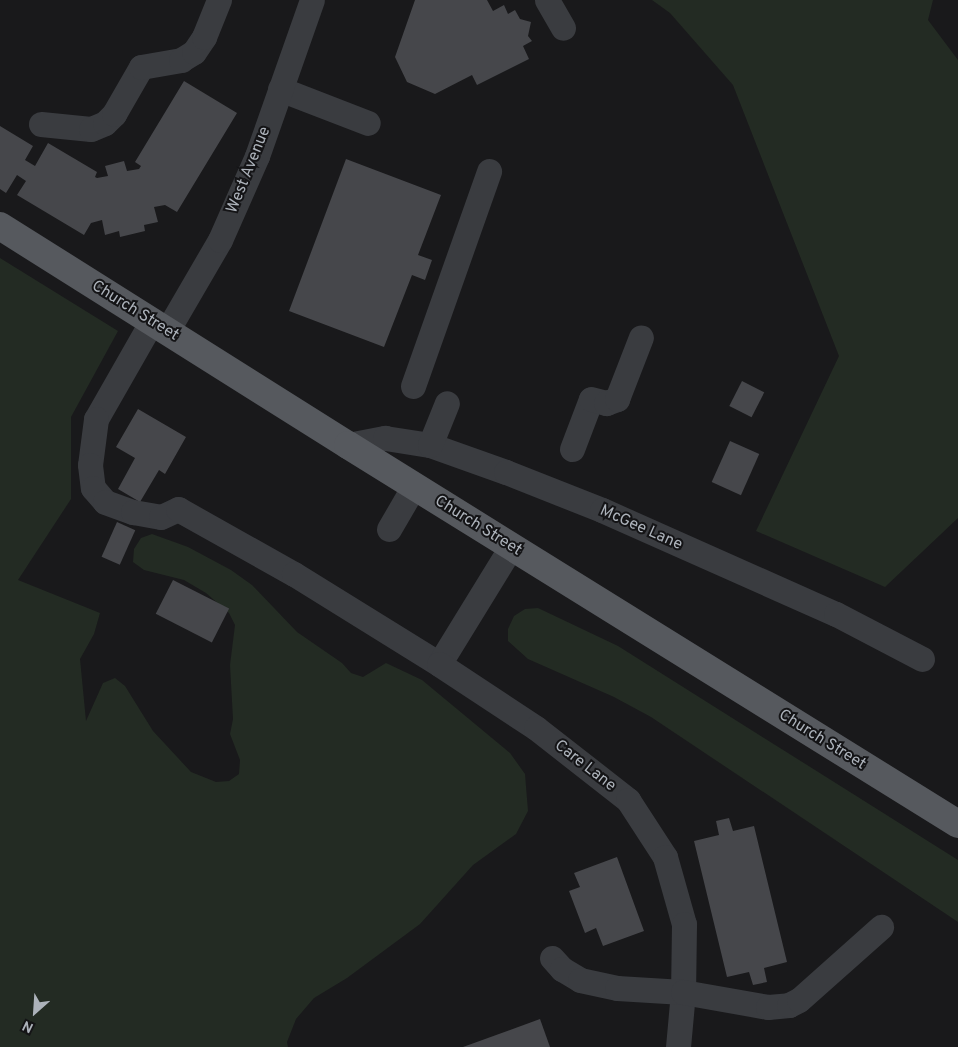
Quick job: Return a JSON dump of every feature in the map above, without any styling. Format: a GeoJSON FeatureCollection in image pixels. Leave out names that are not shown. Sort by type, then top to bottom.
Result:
{"type":"FeatureCollection","features":[{"type":"Feature","properties":{"kind":"main road","name":"Church Street"},"geometry":{"type":"LineString","coordinates":[[0,226],[511,547],[958,824]]}},
{"type":"Feature","properties":{"kind":"street"},"geometry":{"type":"LineString","coordinates":[[41,124],[91,129],[105,123],[116,110],[141,67],[181,60],[194,52],[204,37],[219,0]]}},
{"type":"Feature","properties":{"kind":"street","name":"West Avenue"},"geometry":{"type":"LineString","coordinates":[[294,574],[178,509],[161,517],[133,512],[105,502],[93,488],[90,465],[96,419],[220,240],[257,156],[312,0]]}},
{"type":"Feature","properties":{"kind":"street"},"geometry":{"type":"LineString","coordinates":[[547,0],[563,28]]}},
{"type":"Feature","properties":{"kind":"street"},"geometry":{"type":"LineString","coordinates":[[280,89],[368,123]]}},
{"type":"Feature","properties":{"kind":"street"},"geometry":{"type":"LineString","coordinates":[[413,386],[489,171]]}},
{"type":"Feature","properties":{"kind":"street"},"geometry":{"type":"LineString","coordinates":[[572,450],[591,400],[606,404],[617,399],[641,337]]}},
{"type":"Feature","properties":{"kind":"street"},"geometry":{"type":"LineString","coordinates":[[430,445],[447,403]]}},
{"type":"Feature","properties":{"kind":"street","name":"McGee Lane"},"geometry":{"type":"LineString","coordinates":[[348,445],[385,438],[430,445],[506,472],[602,510],[836,614],[922,659]]}},
{"type":"Feature","properties":{"kind":"street"},"geometry":{"type":"LineString","coordinates":[[389,529],[414,486]]}},
{"type":"Feature","properties":{"kind":"street"},"geometry":{"type":"LineString","coordinates":[[440,664],[511,547]]}},
{"type":"Feature","properties":{"kind":"street","name":"Care Lane"},"geometry":{"type":"LineString","coordinates":[[294,574],[440,664],[536,728],[628,800],[664,857],[684,924],[678,1047]]}},
{"type":"Feature","properties":{"kind":"street"},"geometry":{"type":"LineString","coordinates":[[552,958],[562,969],[580,980],[617,988],[682,992],[768,1006],[789,1005],[799,1000],[881,927]]}},
{"type":"Feature","properties":{"kind":"shaded area"},"geometry":{"type":"Polygon","coordinates":[[[652,0],[933,0],[928,20],[958,60],[958,518],[885,587],[756,531],[839,356],[733,85],[670,13],[652,0]]]}},
{"type":"Feature","properties":{"kind":"shaded area"},"geometry":{"type":"Polygon","coordinates":[[[0,258],[118,331],[71,417],[71,499],[18,580],[100,613],[94,634],[80,659],[86,721],[103,683],[115,678],[125,686],[153,731],[191,772],[216,782],[229,781],[239,774],[240,760],[230,734],[233,719],[230,665],[235,625],[229,613],[206,593],[184,580],[144,570],[133,562],[134,549],[141,538],[152,534],[188,547],[231,570],[252,585],[297,632],[342,663],[351,673],[363,677],[386,663],[422,680],[510,753],[525,774],[528,811],[516,834],[473,865],[420,924],[347,978],[314,998],[296,1019],[287,1042],[288,1047],[0,1047],[0,258]]]}},
{"type":"Feature","properties":{"kind":"shaded area"},"geometry":{"type":"Polygon","coordinates":[[[538,608],[618,646],[958,860],[958,922],[651,717],[614,697],[528,659],[508,641],[508,629],[514,616],[525,609],[538,608]]]}},
{"type":"Feature","properties":{"kind":"building"},"geometry":{"type":"Polygon","coordinates":[[[415,0],[487,0],[493,11],[504,5],[508,14],[515,10],[520,19],[531,22],[528,36],[532,41],[523,46],[529,59],[477,85],[472,75],[435,94],[407,82],[395,57],[415,0]]]}},
{"type":"Feature","properties":{"kind":"building"},"geometry":{"type":"Polygon","coordinates":[[[184,81],[237,113],[177,212],[165,205],[154,207],[158,222],[144,225],[145,231],[120,237],[119,231],[105,235],[102,220],[91,223],[84,235],[17,195],[26,181],[17,175],[6,193],[0,189],[0,126],[33,146],[25,160],[35,166],[48,143],[97,172],[95,177],[97,178],[108,176],[105,166],[124,161],[127,171],[139,169],[141,166],[135,162],[184,81]]]}},
{"type":"Feature","properties":{"kind":"building"},"geometry":{"type":"Polygon","coordinates":[[[346,159],[441,195],[418,255],[432,260],[425,280],[412,275],[384,347],[289,311],[346,159]]]}},
{"type":"Feature","properties":{"kind":"building"},"geometry":{"type":"Polygon","coordinates":[[[742,381],[764,392],[752,417],[729,406],[742,381]]]}},
{"type":"Feature","properties":{"kind":"building"},"geometry":{"type":"Polygon","coordinates":[[[138,409],[186,437],[165,474],[159,470],[140,502],[118,489],[135,458],[116,447],[138,409]]]}},
{"type":"Feature","properties":{"kind":"building"},"geometry":{"type":"Polygon","coordinates":[[[730,441],[759,454],[741,495],[712,482],[730,441]]]}},
{"type":"Feature","properties":{"kind":"building"},"geometry":{"type":"Polygon","coordinates":[[[117,522],[135,530],[120,565],[102,557],[117,522]]]}},
{"type":"Feature","properties":{"kind":"building"},"geometry":{"type":"Polygon","coordinates":[[[173,580],[229,609],[212,642],[156,614],[173,580]]]}},
{"type":"Feature","properties":{"kind":"building"},"geometry":{"type":"Polygon","coordinates":[[[729,818],[733,831],[754,826],[787,962],[764,968],[767,982],[753,985],[749,972],[727,977],[694,841],[719,835],[716,821],[729,818]]]}},
{"type":"Feature","properties":{"kind":"building"},"geometry":{"type":"Polygon","coordinates":[[[617,857],[644,931],[603,946],[596,928],[585,933],[569,891],[580,887],[574,873],[617,857]]]}},
{"type":"Feature","properties":{"kind":"building"},"geometry":{"type":"Polygon","coordinates":[[[540,1019],[550,1047],[463,1047],[540,1019]]]}}]}
